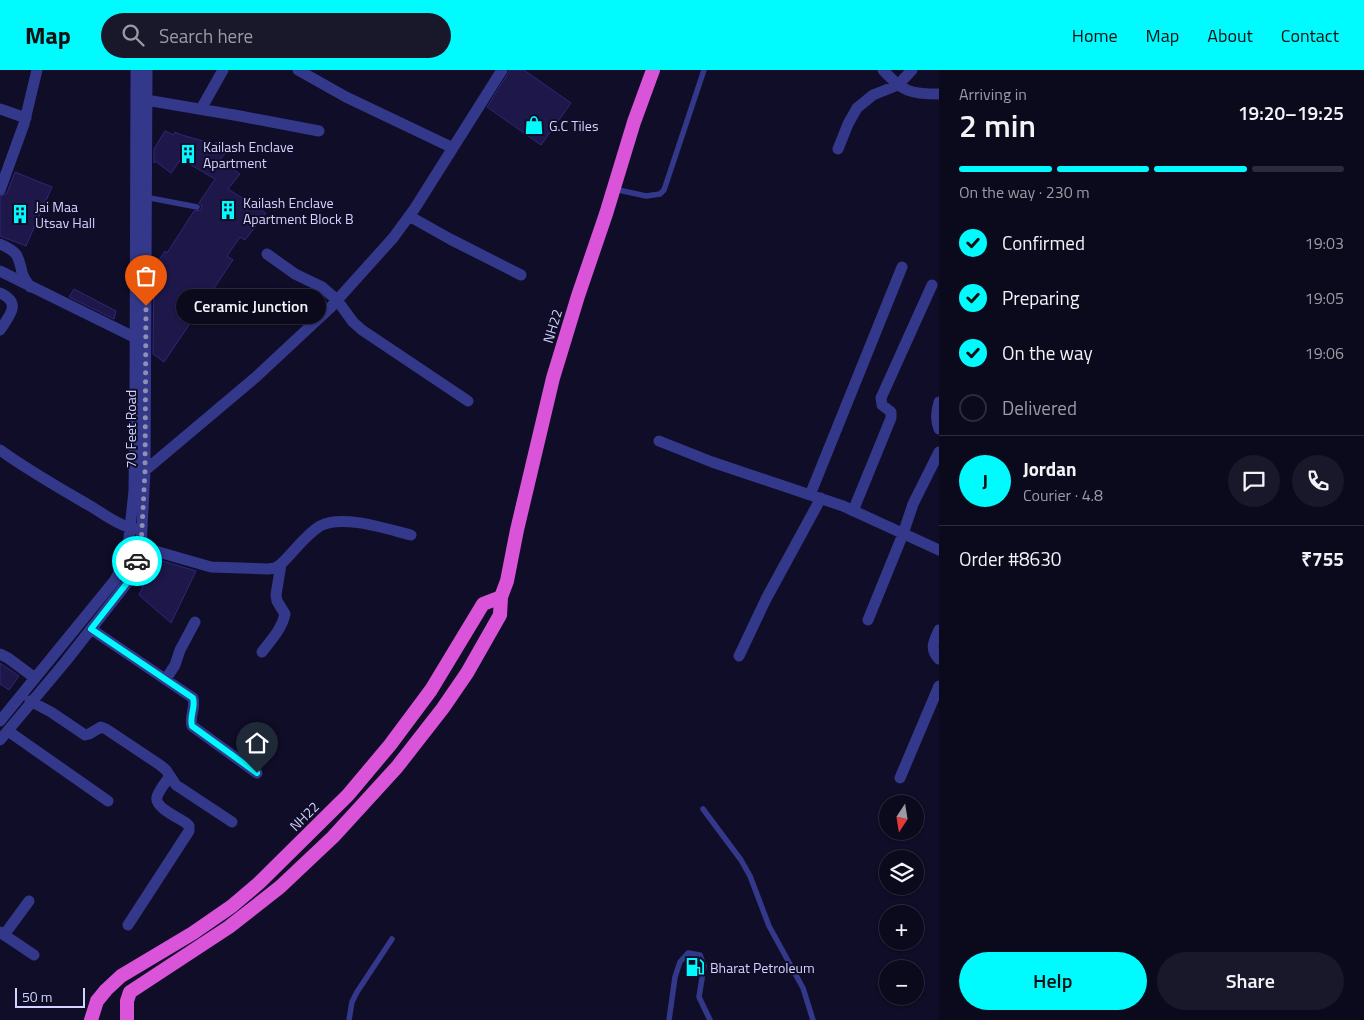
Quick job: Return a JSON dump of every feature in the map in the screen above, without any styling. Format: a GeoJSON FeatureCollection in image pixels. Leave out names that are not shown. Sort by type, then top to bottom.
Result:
{"type":"FeatureCollection","features":[{"type":"Feature","properties":{"kind":"highway","name":"NH22"},"geometry":{"type":"LineString","coordinates":[[127,1020],[127,1001],[130,992],[229,927],[280,887],[333,837],[397,767],[443,708],[500,615],[501,597],[507,581],[517,530],[553,378],[634,122],[653,70]]}},
{"type":"Feature","properties":{"kind":"highway","name":"NH22"},"geometry":{"type":"LineString","coordinates":[[91,1020],[97,1001],[121,976],[193,933],[232,906],[348,795],[390,745],[430,690],[483,604],[501,597]]}},
{"type":"Feature","properties":{"kind":"street"},"geometry":{"type":"LineString","coordinates":[[0,190],[18,144],[37,70]]}},
{"type":"Feature","properties":{"kind":"street","name":"70 Feet Road"},"geometry":{"type":"LineString","coordinates":[[2,736],[66,661],[127,583],[141,547],[136,529],[134,478],[145,197],[136,70]]}},
{"type":"Feature","properties":{"kind":"street","name":"70 Feet Road"},"geometry":{"type":"LineString","coordinates":[[0,721],[115,580],[122,569],[136,529],[145,471],[140,340],[140,139],[146,100],[147,70]]}},
{"type":"Feature","properties":{"kind":"street"},"geometry":{"type":"LineString","coordinates":[[201,109],[223,70]]}},
{"type":"Feature","properties":{"kind":"street"},"geometry":{"type":"LineString","coordinates":[[298,70],[346,97],[453,148]]}},
{"type":"Feature","properties":{"kind":"street"},"geometry":{"type":"LineString","coordinates":[[134,478],[145,471],[256,377],[315,323],[393,238],[436,177],[502,70]]}},
{"type":"Feature","properties":{"kind":"street"},"geometry":{"type":"LineString","coordinates":[[883,70],[903,89],[917,93],[939,94]]}},
{"type":"Feature","properties":{"kind":"street"},"geometry":{"type":"LineString","coordinates":[[838,149],[857,108],[873,95],[898,85],[912,70]]}},
{"type":"Feature","properties":{"kind":"street"},"geometry":{"type":"LineString","coordinates":[[146,100],[319,131]]}},
{"type":"Feature","properties":{"kind":"street"},"geometry":{"type":"LineString","coordinates":[[0,109],[26,118]]}},
{"type":"Feature","properties":{"kind":"street"},"geometry":{"type":"LineString","coordinates":[[409,216],[521,275]]}},
{"type":"Feature","properties":{"kind":"street"},"geometry":{"type":"LineString","coordinates":[[0,244],[17,255],[22,272],[30,286]]}},
{"type":"Feature","properties":{"kind":"street"},"geometry":{"type":"LineString","coordinates":[[267,254],[295,274],[322,286],[337,300],[350,318],[362,330],[468,400]]}},
{"type":"Feature","properties":{"kind":"street"},"geometry":{"type":"LineString","coordinates":[[739,656],[815,496],[856,378],[902,267]]}},
{"type":"Feature","properties":{"kind":"street"},"geometry":{"type":"LineString","coordinates":[[0,271],[140,340]]}},
{"type":"Feature","properties":{"kind":"street"},"geometry":{"type":"LineString","coordinates":[[853,511],[891,418],[891,412],[882,405],[882,398],[932,285]]}},
{"type":"Feature","properties":{"kind":"street"},"geometry":{"type":"LineString","coordinates":[[0,292],[8,296],[13,304],[12,311],[0,330]]}},
{"type":"Feature","properties":{"kind":"street"},"geometry":{"type":"LineString","coordinates":[[939,402],[936,421],[939,429]]}},
{"type":"Feature","properties":{"kind":"street"},"geometry":{"type":"LineString","coordinates":[[659,441],[712,462],[815,496],[938,547]]}},
{"type":"Feature","properties":{"kind":"street"},"geometry":{"type":"LineString","coordinates":[[0,450],[56,486],[136,529]]}},
{"type":"Feature","properties":{"kind":"street"},"geometry":{"type":"LineString","coordinates":[[868,620],[903,534],[913,504],[939,452]]}},
{"type":"Feature","properties":{"kind":"street"},"geometry":{"type":"LineString","coordinates":[[141,547],[211,567],[268,569],[276,568],[314,531],[332,522],[351,522],[411,535]]}},
{"type":"Feature","properties":{"kind":"street"},"geometry":{"type":"LineString","coordinates":[[262,652],[281,627],[285,614],[277,601],[276,594],[281,564]]}},
{"type":"Feature","properties":{"kind":"street"},"geometry":{"type":"LineString","coordinates":[[166,679],[175,665],[194,622]]}},
{"type":"Feature","properties":{"kind":"street"},"geometry":{"type":"LineString","coordinates":[[91,629],[193,698],[194,703],[190,721],[192,726],[257,773]]}},
{"type":"Feature","properties":{"kind":"street"},"geometry":{"type":"LineString","coordinates":[[939,630],[932,648],[933,653],[939,659]]}},
{"type":"Feature","properties":{"kind":"street"},"geometry":{"type":"LineString","coordinates":[[56,653],[66,661]]}},
{"type":"Feature","properties":{"kind":"street"},"geometry":{"type":"LineString","coordinates":[[0,654],[36,678]]}},
{"type":"Feature","properties":{"kind":"street"},"geometry":{"type":"LineString","coordinates":[[900,778],[939,686]]}},
{"type":"Feature","properties":{"kind":"street"},"geometry":{"type":"LineString","coordinates":[[30,701],[85,734],[89,734],[101,727],[106,729],[166,770],[176,785],[232,822]]}},
{"type":"Feature","properties":{"kind":"street"},"geometry":{"type":"LineString","coordinates":[[2,736],[108,801]]}},
{"type":"Feature","properties":{"kind":"street"},"geometry":{"type":"LineString","coordinates":[[128,925],[189,830],[189,826],[186,823],[159,806],[156,801],[170,776]]}},
{"type":"Feature","properties":{"kind":"street"},"geometry":{"type":"LineString","coordinates":[[29,901],[2,933],[34,955]]}},
{"type":"Feature","properties":{"kind":"lane"},"geometry":{"type":"LineString","coordinates":[[614,189],[646,196],[660,194],[664,190],[704,70]]}},
{"type":"Feature","properties":{"kind":"lane"},"geometry":{"type":"LineString","coordinates":[[145,197],[196,208]]}},
{"type":"Feature","properties":{"kind":"lane"},"geometry":{"type":"LineString","coordinates":[[702,809],[741,860],[750,876],[769,926],[803,988],[813,1020]]}},
{"type":"Feature","properties":{"kind":"lane"},"geometry":{"type":"LineString","coordinates":[[349,1020],[352,1002],[357,992],[392,939]]}},
{"type":"Feature","properties":{"kind":"lane"},"geometry":{"type":"LineString","coordinates":[[669,1020],[675,977],[680,962],[688,953],[700,955],[704,966],[699,997],[710,1020]]}},
{"type":"Feature","properties":{"kind":"building","name":"G.C Tiles"},"geometry":{"type":"Polygon","coordinates":[[[510,70],[524,70],[571,103],[541,145],[487,107],[510,70]]]}},
{"type":"Feature","properties":{"kind":"building"},"geometry":{"type":"Polygon","coordinates":[[[165,131],[174,135],[175,132],[203,141],[213,147],[216,142],[228,150],[220,160],[240,174],[228,189],[266,213],[245,240],[240,237],[227,256],[233,260],[164,362],[153,354],[154,267],[165,251],[167,253],[194,211],[201,210],[202,206],[199,203],[215,179],[181,159],[171,173],[155,161],[154,163],[154,149],[165,131]]]}},
{"type":"Feature","properties":{"kind":"building","name":"Jai Maa Utsav Hall"},"geometry":{"type":"Polygon","coordinates":[[[15,172],[52,187],[26,246],[0,236],[0,197],[7,193],[15,172]]]}},
{"type":"Feature","properties":{"kind":"building"},"geometry":{"type":"Polygon","coordinates":[[[74,289],[116,311],[114,319],[69,297],[74,289]]]}},
{"type":"Feature","properties":{"kind":"building"},"geometry":{"type":"Polygon","coordinates":[[[156,559],[196,571],[171,623],[139,595],[156,559]]]}},
{"type":"Feature","properties":{"kind":"building"},"geometry":{"type":"Polygon","coordinates":[[[0,663],[19,676],[9,690],[0,684],[0,663]]]}},
{"type":"Feature","properties":{"kind":"way so far"},"geometry":{"type":"LineString","coordinates":[[137,561],[141,547],[145,471],[146,306]]}},
{"type":"Feature","properties":{"kind":"place","name":"G.C Tiles"},"geometry":{"type":"Point","coordinates":[534,125]}},
{"type":"Feature","properties":{"kind":"place","name":"Kailash Enclave Apartment"},"geometry":{"type":"Point","coordinates":[188,154]}},
{"type":"Feature","properties":{"kind":"place","name":"Kailash Enclave Apartment Block B"},"geometry":{"type":"Point","coordinates":[228,210]}},
{"type":"Feature","properties":{"kind":"place","name":"Jai Maa Utsav Hall"},"geometry":{"type":"Point","coordinates":[20,214]}},
{"type":"Feature","properties":{"kind":"place","name":"Ceramic Junction"},"geometry":{"type":"Point","coordinates":[146,306]}},
{"type":"Feature","properties":{"kind":"place","name":"Bharat Petroleum"},"geometry":{"type":"Point","coordinates":[695,967]}},
{"type":"Feature","properties":{"kind":"route"},"geometry":{"type":"LineString","coordinates":[[137,561],[127,583],[91,629],[190,695],[194,703],[190,721],[192,726],[257,773]]}}]}
